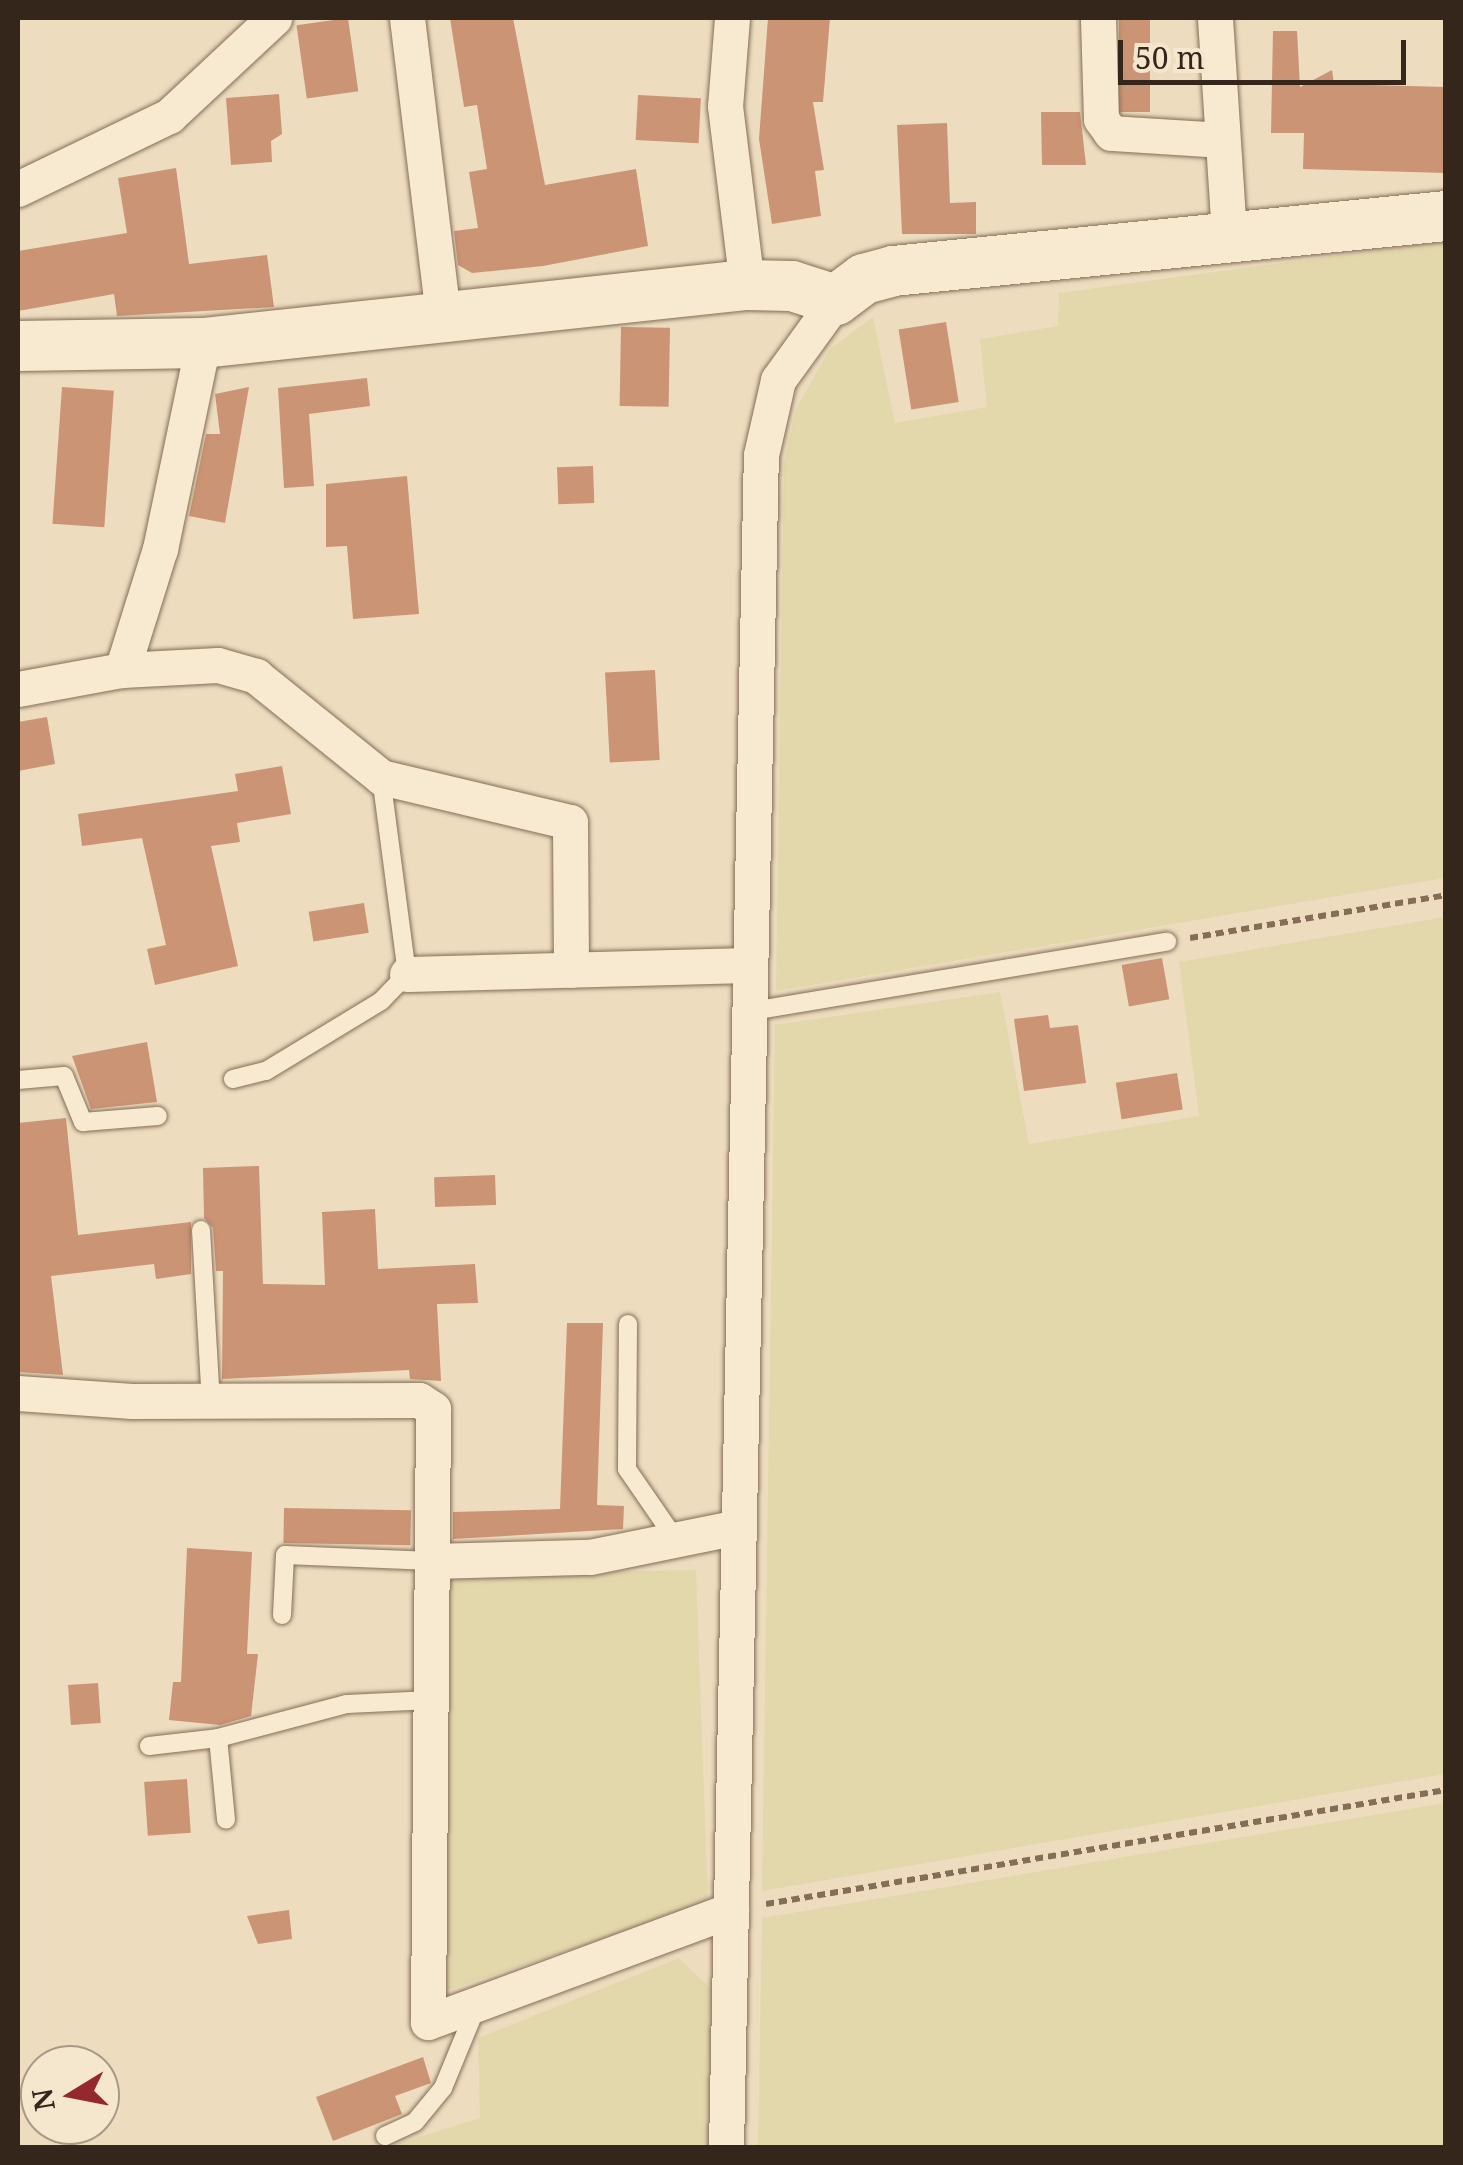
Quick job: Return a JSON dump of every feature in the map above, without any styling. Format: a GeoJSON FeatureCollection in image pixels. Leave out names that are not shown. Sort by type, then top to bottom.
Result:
{"type":"FeatureCollection","features":[{"type":"Feature","properties":{"kind":"street"},"geometry":{"type":"LineString","coordinates":[[18,189],[168,116],[274,18]]}},
{"type":"Feature","properties":{"kind":"street"},"geometry":{"type":"LineString","coordinates":[[407,18],[443,315]]}},
{"type":"Feature","properties":{"kind":"street"},"geometry":{"type":"LineString","coordinates":[[732,18],[725,106],[747,286]]}},
{"type":"Feature","properties":{"kind":"street"},"geometry":{"type":"LineString","coordinates":[[1098,18],[1101,120],[1110,134],[1221,140]]}},
{"type":"Feature","properties":{"kind":"street"},"geometry":{"type":"LineString","coordinates":[[1215,18],[1229,238]]}},
{"type":"Feature","properties":{"kind":"street"},"geometry":{"type":"LineString","coordinates":[[726,2148],[761,455],[778,380],[836,300],[864,279],[894,271],[1446,216]]}},
{"type":"Feature","properties":{"kind":"street"},"geometry":{"type":"LineString","coordinates":[[18,346],[203,343],[747,286],[792,286],[836,300]]}},
{"type":"Feature","properties":{"kind":"street"},"geometry":{"type":"LineString","coordinates":[[122,670],[160,549],[203,343]]}},
{"type":"Feature","properties":{"kind":"street"},"geometry":{"type":"LineString","coordinates":[[18,689],[122,670],[218,665],[256,676],[381,777],[570,822],[571,970]]}},
{"type":"Feature","properties":{"kind":"street"},"geometry":{"type":"LineString","coordinates":[[407,974],[749,965]]}},
{"type":"Feature","properties":{"kind":"street"},"geometry":{"type":"LineString","coordinates":[[18,1393],[212,1403],[419,1400],[433,1410],[428,2022],[731,1910]]}},
{"type":"Feature","properties":{"kind":"street"},"geometry":{"type":"LineString","coordinates":[[432,1561],[590,1557],[738,1527]]}},
{"type":"Feature","properties":{"kind":"lane"},"geometry":{"type":"LineString","coordinates":[[233,1079],[282,1061],[381,1001],[407,974],[381,777]]}},
{"type":"Feature","properties":{"kind":"lane"},"geometry":{"type":"LineString","coordinates":[[747,1012],[1166,942]]}},
{"type":"Feature","properties":{"kind":"lane"},"geometry":{"type":"LineString","coordinates":[[18,1080],[64,1076],[82,1122],[158,1116]]}},
{"type":"Feature","properties":{"kind":"lane"},"geometry":{"type":"LineString","coordinates":[[201,1230],[212,1403]]}},
{"type":"Feature","properties":{"kind":"lane"},"geometry":{"type":"LineString","coordinates":[[628,1324],[627,1469],[676,1540]]}},
{"type":"Feature","properties":{"kind":"lane"},"geometry":{"type":"LineString","coordinates":[[282,1615],[285,1555],[432,1561]]}},
{"type":"Feature","properties":{"kind":"lane"},"geometry":{"type":"LineString","coordinates":[[149,1746],[218,1738],[346,1704],[431,1700]]}},
{"type":"Feature","properties":{"kind":"lane"},"geometry":{"type":"LineString","coordinates":[[218,1738],[226,1820]]}},
{"type":"Feature","properties":{"kind":"lane"},"geometry":{"type":"LineString","coordinates":[[385,2136],[415,2122],[442,2088],[478,2004]]}},
{"type":"Feature","properties":{"kind":"path"},"geometry":{"type":"LineString","coordinates":[[1166,942],[1446,895]]}},
{"type":"Feature","properties":{"kind":"path"},"geometry":{"type":"LineString","coordinates":[[731,1910],[1446,1790]]}},
{"type":"Feature","properties":{"kind":"shaded area"},"geometry":{"type":"Polygon","coordinates":[[[1445,241],[1445,878],[776,991],[784,462],[796,409],[830,349],[873,317],[895,423],[987,407],[980,339],[1058,326],[1059,293],[1445,241]]]}},
{"type":"Feature","properties":{"kind":"shaded area"},"geometry":{"type":"Polygon","coordinates":[[[1445,917],[1445,1774],[762,1891],[775,1025],[1000,992],[1029,1144],[1199,1116],[1179,962],[1445,917]]]}},
{"type":"Feature","properties":{"kind":"shaded area"},"geometry":{"type":"Polygon","coordinates":[[[696,1570],[708,1904],[442,1992],[445,1574],[696,1570]]]}},
{"type":"Feature","properties":{"kind":"shaded area"},"geometry":{"type":"Polygon","coordinates":[[[1445,1803],[1445,2147],[758,2147],[762,1918],[1445,1803]]]}},
{"type":"Feature","properties":{"kind":"shaded area"},"geometry":{"type":"Polygon","coordinates":[[[679,1958],[712,1990],[708,2147],[384,2148],[480,2118],[478,2038],[679,1958]]]}},
{"type":"Feature","properties":{"kind":"building"},"geometry":{"type":"Polygon","coordinates":[[[348,18],[358,91],[307,99],[297,25],[348,18]]]}},
{"type":"Feature","properties":{"kind":"building"},"geometry":{"type":"Polygon","coordinates":[[[450,18],[513,18],[545,185],[636,169],[648,246],[543,266],[472,273],[458,265],[454,231],[478,228],[469,172],[487,169],[477,105],[464,107],[450,18]]]}},
{"type":"Feature","properties":{"kind":"building"},"geometry":{"type":"Polygon","coordinates":[[[768,18],[830,18],[823,102],[813,102],[824,170],[815,171],[821,216],[772,224],[759,139],[768,18]]]}},
{"type":"Feature","properties":{"kind":"building"},"geometry":{"type":"Polygon","coordinates":[[[1119,18],[1150,18],[1150,112],[1119,112],[1119,18]]]}},
{"type":"Feature","properties":{"kind":"building"},"geometry":{"type":"Polygon","coordinates":[[[1273,31],[1297,31],[1300,87],[1332,70],[1334,84],[1446,87],[1446,173],[1303,169],[1304,133],[1271,133],[1273,31]]]}},
{"type":"Feature","properties":{"kind":"building"},"geometry":{"type":"Polygon","coordinates":[[[279,94],[282,134],[271,141],[272,162],[231,165],[226,98],[279,94]]]}},
{"type":"Feature","properties":{"kind":"building"},"geometry":{"type":"Polygon","coordinates":[[[638,95],[701,98],[699,143],[636,140],[638,95]]]}},
{"type":"Feature","properties":{"kind":"building"},"geometry":{"type":"Polygon","coordinates":[[[1041,112],[1080,112],[1086,165],[1042,165],[1041,112]]]}},
{"type":"Feature","properties":{"kind":"building"},"geometry":{"type":"Polygon","coordinates":[[[947,123],[950,203],[976,202],[976,234],[902,234],[897,125],[947,123]]]}},
{"type":"Feature","properties":{"kind":"building"},"geometry":{"type":"Polygon","coordinates":[[[176,168],[189,264],[267,255],[274,307],[117,316],[114,294],[18,311],[18,251],[127,233],[118,178],[176,168]]]}},
{"type":"Feature","properties":{"kind":"building"},"geometry":{"type":"Polygon","coordinates":[[[946,322],[959,402],[911,410],[899,330],[946,322]]]}},
{"type":"Feature","properties":{"kind":"building"},"geometry":{"type":"Polygon","coordinates":[[[621,327],[670,328],[669,407],[620,406],[621,327]]]}},
{"type":"Feature","properties":{"kind":"building"},"geometry":{"type":"Polygon","coordinates":[[[367,378],[370,406],[309,414],[314,486],[284,488],[278,388],[367,378]]]}},
{"type":"Feature","properties":{"kind":"building"},"geometry":{"type":"Polygon","coordinates":[[[62,387],[114,391],[104,527],[52,524],[62,387]]]}},
{"type":"Feature","properties":{"kind":"building"},"geometry":{"type":"Polygon","coordinates":[[[249,387],[225,523],[189,516],[206,434],[220,434],[215,394],[249,387]]]}},
{"type":"Feature","properties":{"kind":"building"},"geometry":{"type":"Polygon","coordinates":[[[593,466],[594,503],[558,504],[557,467],[593,466]]]}},
{"type":"Feature","properties":{"kind":"building"},"geometry":{"type":"Polygon","coordinates":[[[407,476],[419,614],[353,619],[347,546],[326,547],[326,484],[407,476]]]}},
{"type":"Feature","properties":{"kind":"building"},"geometry":{"type":"Polygon","coordinates":[[[655,670],[660,760],[610,762],[605,673],[655,670]]]}},
{"type":"Feature","properties":{"kind":"building"},"geometry":{"type":"Polygon","coordinates":[[[47,717],[55,764],[18,771],[18,722],[47,717]]]}},
{"type":"Feature","properties":{"kind":"building"},"geometry":{"type":"Polygon","coordinates":[[[282,766],[291,814],[237,823],[240,842],[211,846],[238,966],[155,985],[147,949],[166,945],[142,838],[82,846],[78,814],[238,791],[235,774],[282,766]]]}},
{"type":"Feature","properties":{"kind":"building"},"geometry":{"type":"Polygon","coordinates":[[[364,903],[369,933],[313,941],[309,912],[364,903]]]}},
{"type":"Feature","properties":{"kind":"building"},"geometry":{"type":"Polygon","coordinates":[[[1162,958],[1169,999],[1129,1006],[1122,965],[1162,958]]]}},
{"type":"Feature","properties":{"kind":"building"},"geometry":{"type":"Polygon","coordinates":[[[1048,1015],[1050,1028],[1078,1025],[1086,1083],[1024,1091],[1014,1019],[1048,1015]]]}},
{"type":"Feature","properties":{"kind":"building"},"geometry":{"type":"Polygon","coordinates":[[[147,1042],[157,1102],[91,1109],[72,1056],[147,1042]]]}},
{"type":"Feature","properties":{"kind":"building"},"geometry":{"type":"Polygon","coordinates":[[[1177,1073],[1183,1110],[1122,1119],[1116,1083],[1177,1073]]]}},
{"type":"Feature","properties":{"kind":"building"},"geometry":{"type":"Polygon","coordinates":[[[66,1118],[78,1235],[191,1222],[191,1274],[156,1279],[154,1264],[51,1276],[63,1375],[18,1372],[18,1123],[66,1118]]]}},
{"type":"Feature","properties":{"kind":"building"},"geometry":{"type":"Polygon","coordinates":[[[259,1166],[263,1284],[325,1285],[322,1212],[375,1209],[378,1269],[475,1264],[478,1303],[437,1304],[441,1381],[410,1379],[409,1370],[222,1379],[223,1271],[216,1271],[213,1228],[204,1218],[203,1168],[259,1166]]]}},
{"type":"Feature","properties":{"kind":"building"},"geometry":{"type":"Polygon","coordinates":[[[495,1175],[496,1205],[435,1207],[434,1177],[495,1175]]]}},
{"type":"Feature","properties":{"kind":"building"},"geometry":{"type":"Polygon","coordinates":[[[567,1323],[603,1323],[597,1505],[624,1506],[623,1529],[453,1539],[453,1512],[560,1509],[567,1323]]]}},
{"type":"Feature","properties":{"kind":"building"},"geometry":{"type":"Polygon","coordinates":[[[284,1508],[411,1510],[410,1545],[283,1543],[284,1508]]]}},
{"type":"Feature","properties":{"kind":"building"},"geometry":{"type":"Polygon","coordinates":[[[187,1548],[252,1552],[247,1654],[258,1654],[251,1716],[220,1725],[169,1720],[173,1682],[181,1682],[187,1548]]]}},
{"type":"Feature","properties":{"kind":"building"},"geometry":{"type":"Polygon","coordinates":[[[98,1683],[101,1723],[71,1725],[68,1685],[98,1683]]]}},
{"type":"Feature","properties":{"kind":"building"},"geometry":{"type":"Polygon","coordinates":[[[187,1779],[191,1833],[148,1836],[144,1782],[187,1779]]]}},
{"type":"Feature","properties":{"kind":"building"},"geometry":{"type":"Polygon","coordinates":[[[289,1910],[292,1939],[258,1944],[247,1916],[289,1910]]]}},
{"type":"Feature","properties":{"kind":"building"},"geometry":{"type":"Polygon","coordinates":[[[423,2057],[431,2083],[395,2096],[402,2114],[333,2141],[316,2097],[423,2057]]]}}]}
